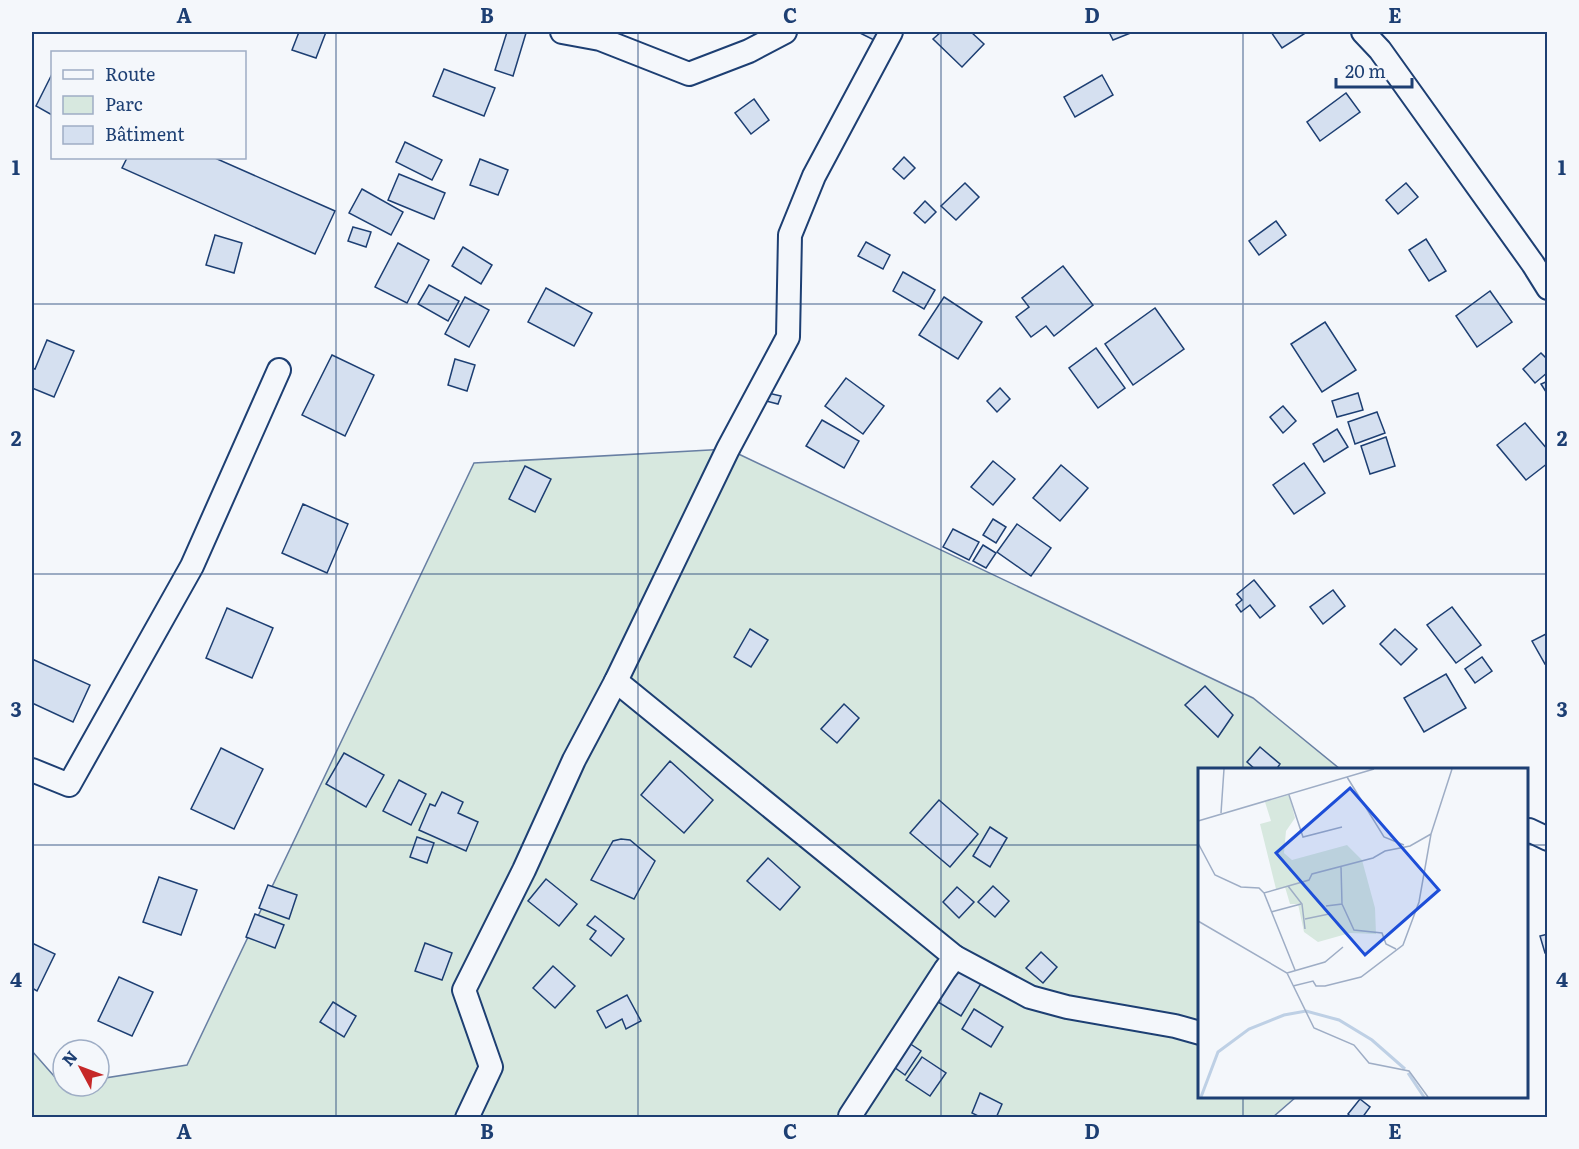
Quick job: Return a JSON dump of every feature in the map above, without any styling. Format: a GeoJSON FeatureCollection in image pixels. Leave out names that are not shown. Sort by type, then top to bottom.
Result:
{"type":"FeatureCollection","features":[{"type":"Feature","properties":{"kind":"street"},"geometry":{"type":"LineString","coordinates":[[562,32],[600,39],[689,74],[749,51],[785,32]]}},
{"type":"Feature","properties":{"kind":"street"},"geometry":{"type":"LineString","coordinates":[[468,1118],[491,1067],[464,990],[524,870],[574,760],[616,681],[728,449],[788,337],[790,235],[814,176],[891,32]]}},
{"type":"Feature","properties":{"kind":"street"},"geometry":{"type":"LineString","coordinates":[[1363,32],[1380,51],[1548,288]]}},
{"type":"Feature","properties":{"kind":"street"},"geometry":{"type":"LineString","coordinates":[[32,770],[69,785],[192,566],[279,370]]}},
{"type":"Feature","properties":{"kind":"street"},"geometry":{"type":"LineString","coordinates":[[616,681],[955,957],[1030,997],[1198,1032]]}},
{"type":"Feature","properties":{"kind":"street"},"geometry":{"type":"LineString","coordinates":[[1528,831],[1548,839]]}},
{"type":"Feature","properties":{"kind":"street"},"geometry":{"type":"LineString","coordinates":[[850,1116],[955,957]]}},
{"type":"Feature","properties":{"kind":"green space"},"geometry":{"type":"Polygon","coordinates":[[[728,449],[1253,698],[1339,768],[1198,768],[1198,1098],[1295,1098],[1273,1117],[32,1117],[32,1051],[51,1073],[51,1098],[111,1098],[111,1077],[187,1065],[474,463],[728,449]]]}},
{"type":"Feature","properties":{"kind":"building"},"geometry":{"type":"Polygon","coordinates":[[[299,32],[326,32],[316,58],[292,50],[299,32]]]}},
{"type":"Feature","properties":{"kind":"building"},"geometry":{"type":"Polygon","coordinates":[[[507,32],[526,33],[513,76],[495,70],[507,32]]]}},
{"type":"Feature","properties":{"kind":"building"},"geometry":{"type":"Polygon","coordinates":[[[858,32],[881,32],[876,41],[858,32]]]}},
{"type":"Feature","properties":{"kind":"building"},"geometry":{"type":"Polygon","coordinates":[[[941,32],[971,32],[984,44],[962,67],[933,39],[941,32]]]}},
{"type":"Feature","properties":{"kind":"building"},"geometry":{"type":"Polygon","coordinates":[[[1109,32],[1133,32],[1113,40],[1109,32]]]}},
{"type":"Feature","properties":{"kind":"building"},"geometry":{"type":"Polygon","coordinates":[[[1271,32],[1307,32],[1282,48],[1271,32]]]}},
{"type":"Feature","properties":{"kind":"building"},"geometry":{"type":"Polygon","coordinates":[[[444,69],[495,88],[484,116],[433,96],[444,69]]]}},
{"type":"Feature","properties":{"kind":"building"},"geometry":{"type":"Polygon","coordinates":[[[1102,75],[1113,95],[1075,117],[1064,97],[1102,75]]]}},
{"type":"Feature","properties":{"kind":"building"},"geometry":{"type":"Polygon","coordinates":[[[51,76],[51,114],[36,106],[51,76]]]}},
{"type":"Feature","properties":{"kind":"building"},"geometry":{"type":"Polygon","coordinates":[[[1346,93],[1360,112],[1320,141],[1307,122],[1346,93]]]}},
{"type":"Feature","properties":{"kind":"building"},"geometry":{"type":"Polygon","coordinates":[[[754,99],[769,120],[751,134],[735,113],[754,99]]]}},
{"type":"Feature","properties":{"kind":"building"},"geometry":{"type":"Polygon","coordinates":[[[405,142],[442,160],[432,180],[396,162],[405,142]]]}},
{"type":"Feature","properties":{"kind":"building"},"geometry":{"type":"Polygon","coordinates":[[[904,157],[915,168],[904,179],[893,169],[904,157]]]}},
{"type":"Feature","properties":{"kind":"building"},"geometry":{"type":"Polygon","coordinates":[[[126,159],[217,159],[335,211],[315,254],[122,168],[126,159]]]}},
{"type":"Feature","properties":{"kind":"building"},"geometry":{"type":"Polygon","coordinates":[[[480,159],[508,170],[498,195],[470,185],[480,159]]]}},
{"type":"Feature","properties":{"kind":"building"},"geometry":{"type":"Polygon","coordinates":[[[399,174],[445,193],[434,219],[388,200],[399,174]]]}},
{"type":"Feature","properties":{"kind":"building"},"geometry":{"type":"Polygon","coordinates":[[[965,183],[979,197],[956,220],[941,206],[965,183]]]}},
{"type":"Feature","properties":{"kind":"building"},"geometry":{"type":"Polygon","coordinates":[[[1406,183],[1418,197],[1398,214],[1386,200],[1406,183]]]}},
{"type":"Feature","properties":{"kind":"building"},"geometry":{"type":"Polygon","coordinates":[[[362,189],[403,212],[391,235],[349,213],[362,189]]]}},
{"type":"Feature","properties":{"kind":"building"},"geometry":{"type":"Polygon","coordinates":[[[925,201],[936,212],[925,223],[914,213],[925,201]]]}},
{"type":"Feature","properties":{"kind":"building"},"geometry":{"type":"Polygon","coordinates":[[[1276,221],[1286,235],[1259,255],[1249,241],[1276,221]]]}},
{"type":"Feature","properties":{"kind":"building"},"geometry":{"type":"Polygon","coordinates":[[[353,227],[371,232],[366,247],[348,241],[353,227]]]}},
{"type":"Feature","properties":{"kind":"building"},"geometry":{"type":"Polygon","coordinates":[[[215,235],[242,243],[234,273],[206,265],[215,235]]]}},
{"type":"Feature","properties":{"kind":"building"},"geometry":{"type":"Polygon","coordinates":[[[1426,239],[1446,271],[1429,281],[1409,250],[1426,239]]]}},
{"type":"Feature","properties":{"kind":"building"},"geometry":{"type":"Polygon","coordinates":[[[866,242],[890,255],[883,269],[858,256],[866,242]]]}},
{"type":"Feature","properties":{"kind":"building"},"geometry":{"type":"Polygon","coordinates":[[[398,243],[429,260],[407,303],[375,287],[398,243]]]}},
{"type":"Feature","properties":{"kind":"building"},"geometry":{"type":"Polygon","coordinates":[[[463,247],[492,265],[481,284],[452,266],[463,247]]]}},
{"type":"Feature","properties":{"kind":"building"},"geometry":{"type":"Polygon","coordinates":[[[1063,266],[1093,305],[1054,336],[1046,326],[1031,337],[1016,317],[1029,307],[1022,298],[1063,266]]]}},
{"type":"Feature","properties":{"kind":"building"},"geometry":{"type":"Polygon","coordinates":[[[903,272],[935,290],[924,309],[893,291],[903,272]]]}},
{"type":"Feature","properties":{"kind":"building"},"geometry":{"type":"Polygon","coordinates":[[[429,285],[459,301],[448,321],[418,304],[429,285]]]}},
{"type":"Feature","properties":{"kind":"building"},"geometry":{"type":"Polygon","coordinates":[[[546,288],[592,313],[574,346],[528,322],[546,288]]]}},
{"type":"Feature","properties":{"kind":"building"},"geometry":{"type":"Polygon","coordinates":[[[1490,291],[1512,322],[1477,347],[1456,316],[1490,291]]]}},
{"type":"Feature","properties":{"kind":"building"},"geometry":{"type":"Polygon","coordinates":[[[465,297],[489,310],[469,347],[445,334],[465,297]]]}},
{"type":"Feature","properties":{"kind":"building"},"geometry":{"type":"Polygon","coordinates":[[[944,297],[982,322],[958,359],[919,335],[944,297]]]}},
{"type":"Feature","properties":{"kind":"building"},"geometry":{"type":"Polygon","coordinates":[[[1155,308],[1184,349],[1133,385],[1105,344],[1155,308]]]}},
{"type":"Feature","properties":{"kind":"building"},"geometry":{"type":"Polygon","coordinates":[[[1325,322],[1356,370],[1322,392],[1291,344],[1325,322]]]}},
{"type":"Feature","properties":{"kind":"building"},"geometry":{"type":"Polygon","coordinates":[[[47,340],[74,351],[54,397],[32,388],[32,368],[35,369],[47,340]]]}},
{"type":"Feature","properties":{"kind":"building"},"geometry":{"type":"Polygon","coordinates":[[[1096,348],[1125,388],[1098,408],[1069,368],[1096,348]]]}},
{"type":"Feature","properties":{"kind":"building"},"geometry":{"type":"Polygon","coordinates":[[[1541,353],[1548,360],[1548,372],[1535,383],[1523,369],[1541,353]]]}},
{"type":"Feature","properties":{"kind":"building"},"geometry":{"type":"Polygon","coordinates":[[[332,355],[374,375],[345,436],[302,415],[332,355]]]}},
{"type":"Feature","properties":{"kind":"building"},"geometry":{"type":"Polygon","coordinates":[[[455,359],[475,365],[467,391],[448,385],[455,359]]]}},
{"type":"Feature","properties":{"kind":"building"},"geometry":{"type":"Polygon","coordinates":[[[846,378],[884,406],[863,434],[825,406],[846,378]]]}},
{"type":"Feature","properties":{"kind":"building"},"geometry":{"type":"Polygon","coordinates":[[[1548,381],[1548,395],[1541,384],[1548,381]]]}},
{"type":"Feature","properties":{"kind":"building"},"geometry":{"type":"Polygon","coordinates":[[[1000,388],[1010,399],[997,412],[987,401],[1000,388]]]}},
{"type":"Feature","properties":{"kind":"building"},"geometry":{"type":"Polygon","coordinates":[[[768,393],[781,396],[778,404],[766,401],[768,393]]]}},
{"type":"Feature","properties":{"kind":"building"},"geometry":{"type":"Polygon","coordinates":[[[1358,393],[1363,410],[1337,417],[1332,401],[1358,393]]]}},
{"type":"Feature","properties":{"kind":"building"},"geometry":{"type":"Polygon","coordinates":[[[1283,406],[1296,421],[1283,433],[1270,417],[1283,406]]]}},
{"type":"Feature","properties":{"kind":"building"},"geometry":{"type":"Polygon","coordinates":[[[1377,412],[1385,433],[1355,444],[1348,422],[1377,412]]]}},
{"type":"Feature","properties":{"kind":"building"},"geometry":{"type":"Polygon","coordinates":[[[822,420],[859,441],[844,468],[806,446],[822,420]]]}},
{"type":"Feature","properties":{"kind":"building"},"geometry":{"type":"Polygon","coordinates":[[[1525,423],[1548,450],[1548,463],[1526,480],[1497,445],[1525,423]]]}},
{"type":"Feature","properties":{"kind":"building"},"geometry":{"type":"Polygon","coordinates":[[[1337,429],[1348,447],[1324,462],[1313,444],[1337,429]]]}},
{"type":"Feature","properties":{"kind":"building"},"geometry":{"type":"Polygon","coordinates":[[[1386,437],[1395,466],[1370,474],[1361,446],[1386,437]]]}},
{"type":"Feature","properties":{"kind":"building"},"geometry":{"type":"Polygon","coordinates":[[[993,461],[1015,479],[993,505],[971,487],[993,461]]]}},
{"type":"Feature","properties":{"kind":"building"},"geometry":{"type":"Polygon","coordinates":[[[1304,463],[1325,493],[1294,514],[1273,485],[1304,463]]]}},
{"type":"Feature","properties":{"kind":"building"},"geometry":{"type":"Polygon","coordinates":[[[1061,465],[1088,488],[1060,521],[1033,498],[1061,465]]]}},
{"type":"Feature","properties":{"kind":"building"},"geometry":{"type":"Polygon","coordinates":[[[525,466],[551,479],[535,512],[509,499],[525,466]]]}},
{"type":"Feature","properties":{"kind":"building"},"geometry":{"type":"Polygon","coordinates":[[[303,504],[348,524],[327,573],[282,553],[303,504]]]}},
{"type":"Feature","properties":{"kind":"building"},"geometry":{"type":"Polygon","coordinates":[[[993,519],[1006,527],[996,543],[983,535],[993,519]]]}},
{"type":"Feature","properties":{"kind":"building"},"geometry":{"type":"Polygon","coordinates":[[[1017,524],[1051,548],[1031,576],[997,552],[1017,524]]]}},
{"type":"Feature","properties":{"kind":"building"},"geometry":{"type":"Polygon","coordinates":[[[953,529],[979,542],[969,560],[943,547],[953,529]]]}},
{"type":"Feature","properties":{"kind":"building"},"geometry":{"type":"Polygon","coordinates":[[[983,545],[996,553],[986,568],[973,561],[983,545]]]}},
{"type":"Feature","properties":{"kind":"building"},"geometry":{"type":"Polygon","coordinates":[[[1254,580],[1275,606],[1260,618],[1250,605],[1241,612],[1236,605],[1242,600],[1237,594],[1254,580]]]}},
{"type":"Feature","properties":{"kind":"building"},"geometry":{"type":"Polygon","coordinates":[[[1333,590],[1345,606],[1323,624],[1310,607],[1333,590]]]}},
{"type":"Feature","properties":{"kind":"building"},"geometry":{"type":"Polygon","coordinates":[[[1452,607],[1481,645],[1456,663],[1427,625],[1452,607]]]}},
{"type":"Feature","properties":{"kind":"building"},"geometry":{"type":"Polygon","coordinates":[[[227,608],[273,628],[252,678],[206,658],[227,608]]]}},
{"type":"Feature","properties":{"kind":"building"},"geometry":{"type":"Polygon","coordinates":[[[750,629],[768,640],[751,667],[734,657],[750,629]]]}},
{"type":"Feature","properties":{"kind":"building"},"geometry":{"type":"Polygon","coordinates":[[[1395,629],[1417,649],[1401,665],[1380,644],[1395,629]]]}},
{"type":"Feature","properties":{"kind":"building"},"geometry":{"type":"Polygon","coordinates":[[[1548,633],[1548,663],[1545,664],[1532,641],[1548,633]]]}},
{"type":"Feature","properties":{"kind":"building"},"geometry":{"type":"Polygon","coordinates":[[[1482,657],[1492,671],[1475,683],[1465,669],[1482,657]]]}},
{"type":"Feature","properties":{"kind":"building"},"geometry":{"type":"Polygon","coordinates":[[[32,659],[90,685],[73,722],[32,703],[32,659]]]}},
{"type":"Feature","properties":{"kind":"building"},"geometry":{"type":"Polygon","coordinates":[[[1446,674],[1466,708],[1424,732],[1404,698],[1446,674]]]}},
{"type":"Feature","properties":{"kind":"building"},"geometry":{"type":"Polygon","coordinates":[[[1205,686],[1233,715],[1218,737],[1185,705],[1205,686]]]}},
{"type":"Feature","properties":{"kind":"building"},"geometry":{"type":"Polygon","coordinates":[[[844,704],[859,718],[837,743],[821,729],[844,704]]]}},
{"type":"Feature","properties":{"kind":"building"},"geometry":{"type":"Polygon","coordinates":[[[1260,747],[1280,764],[1277,768],[1254,768],[1247,762],[1260,747]]]}},
{"type":"Feature","properties":{"kind":"building"},"geometry":{"type":"Polygon","coordinates":[[[221,748],[263,769],[234,829],[191,809],[221,748]]]}},
{"type":"Feature","properties":{"kind":"building"},"geometry":{"type":"Polygon","coordinates":[[[344,753],[384,775],[366,807],[326,784],[344,753]]]}},
{"type":"Feature","properties":{"kind":"building"},"geometry":{"type":"Polygon","coordinates":[[[670,761],[713,800],[684,833],[641,795],[670,761]]]}},
{"type":"Feature","properties":{"kind":"building"},"geometry":{"type":"Polygon","coordinates":[[[399,780],[426,794],[411,825],[383,811],[399,780]]]}},
{"type":"Feature","properties":{"kind":"building"},"geometry":{"type":"Polygon","coordinates":[[[442,792],[463,802],[458,813],[478,822],[466,851],[419,830],[430,804],[435,806],[442,792]]]}},
{"type":"Feature","properties":{"kind":"building"},"geometry":{"type":"Polygon","coordinates":[[[939,800],[978,834],[950,867],[910,833],[939,800]]]}},
{"type":"Feature","properties":{"kind":"building"},"geometry":{"type":"Polygon","coordinates":[[[990,827],[1007,838],[990,867],[973,856],[990,827]]]}},
{"type":"Feature","properties":{"kind":"building"},"geometry":{"type":"Polygon","coordinates":[[[417,837],[434,843],[427,863],[410,857],[417,837]]]}},
{"type":"Feature","properties":{"kind":"building"},"geometry":{"type":"Polygon","coordinates":[[[630,840],[655,861],[634,899],[591,880],[613,841],[630,840]]]}},
{"type":"Feature","properties":{"kind":"building"},"geometry":{"type":"Polygon","coordinates":[[[768,858],[800,887],[780,910],[747,881],[768,858]]]}},
{"type":"Feature","properties":{"kind":"building"},"geometry":{"type":"Polygon","coordinates":[[[159,877],[197,890],[181,935],[143,922],[159,877]]]}},
{"type":"Feature","properties":{"kind":"building"},"geometry":{"type":"Polygon","coordinates":[[[546,879],[577,904],[559,926],[528,901],[546,879]]]}},
{"type":"Feature","properties":{"kind":"building"},"geometry":{"type":"Polygon","coordinates":[[[268,885],[297,895],[289,919],[259,908],[268,885]]]}},
{"type":"Feature","properties":{"kind":"building"},"geometry":{"type":"Polygon","coordinates":[[[993,886],[1009,901],[995,917],[978,902],[993,886]]]}},
{"type":"Feature","properties":{"kind":"building"},"geometry":{"type":"Polygon","coordinates":[[[957,887],[974,902],[959,918],[943,902],[957,887]]]}},
{"type":"Feature","properties":{"kind":"building"},"geometry":{"type":"Polygon","coordinates":[[[255,914],[284,925],[275,948],[246,937],[255,914]]]}},
{"type":"Feature","properties":{"kind":"building"},"geometry":{"type":"Polygon","coordinates":[[[595,916],[624,939],[611,956],[590,939],[596,931],[587,925],[595,916]]]}},
{"type":"Feature","properties":{"kind":"building"},"geometry":{"type":"Polygon","coordinates":[[[1548,934],[1548,953],[1545,953],[1540,936],[1548,934]]]}},
{"type":"Feature","properties":{"kind":"building"},"geometry":{"type":"Polygon","coordinates":[[[32,943],[55,954],[37,991],[32,988],[32,943]]]}},
{"type":"Feature","properties":{"kind":"building"},"geometry":{"type":"Polygon","coordinates":[[[425,943],[452,953],[442,980],[415,971],[425,943]]]}},
{"type":"Feature","properties":{"kind":"building"},"geometry":{"type":"Polygon","coordinates":[[[1041,952],[1057,967],[1043,983],[1026,968],[1041,952]]]}},
{"type":"Feature","properties":{"kind":"building"},"geometry":{"type":"Polygon","coordinates":[[[553,966],[575,986],[555,1008],[533,988],[553,966]]]}},
{"type":"Feature","properties":{"kind":"building"},"geometry":{"type":"Polygon","coordinates":[[[959,967],[982,982],[961,1016],[938,1002],[959,967]]]}},
{"type":"Feature","properties":{"kind":"building"},"geometry":{"type":"Polygon","coordinates":[[[119,977],[153,992],[132,1036],[98,1021],[119,977]]]}},
{"type":"Feature","properties":{"kind":"building"},"geometry":{"type":"Polygon","coordinates":[[[627,995],[641,1021],[626,1029],[622,1019],[606,1028],[597,1011],[627,995]]]}},
{"type":"Feature","properties":{"kind":"building"},"geometry":{"type":"Polygon","coordinates":[[[333,1002],[356,1016],[344,1037],[320,1022],[333,1002]]]}},
{"type":"Feature","properties":{"kind":"building"},"geometry":{"type":"Polygon","coordinates":[[[974,1009],[1003,1027],[991,1047],[962,1029],[974,1009]]]}},
{"type":"Feature","properties":{"kind":"building"},"geometry":{"type":"Polygon","coordinates":[[[909,1043],[921,1051],[905,1075],[894,1067],[909,1043]]]}},
{"type":"Feature","properties":{"kind":"building"},"geometry":{"type":"Polygon","coordinates":[[[922,1057],[946,1073],[930,1096],[906,1080],[922,1057]]]}},
{"type":"Feature","properties":{"kind":"building"},"geometry":{"type":"Polygon","coordinates":[[[980,1093],[1002,1104],[996,1118],[982,1118],[972,1113],[980,1093]]]}},
{"type":"Feature","properties":{"kind":"building"},"geometry":{"type":"Polygon","coordinates":[[[1360,1099],[1370,1107],[1362,1118],[1352,1118],[1348,1114],[1360,1099]]]}}]}
